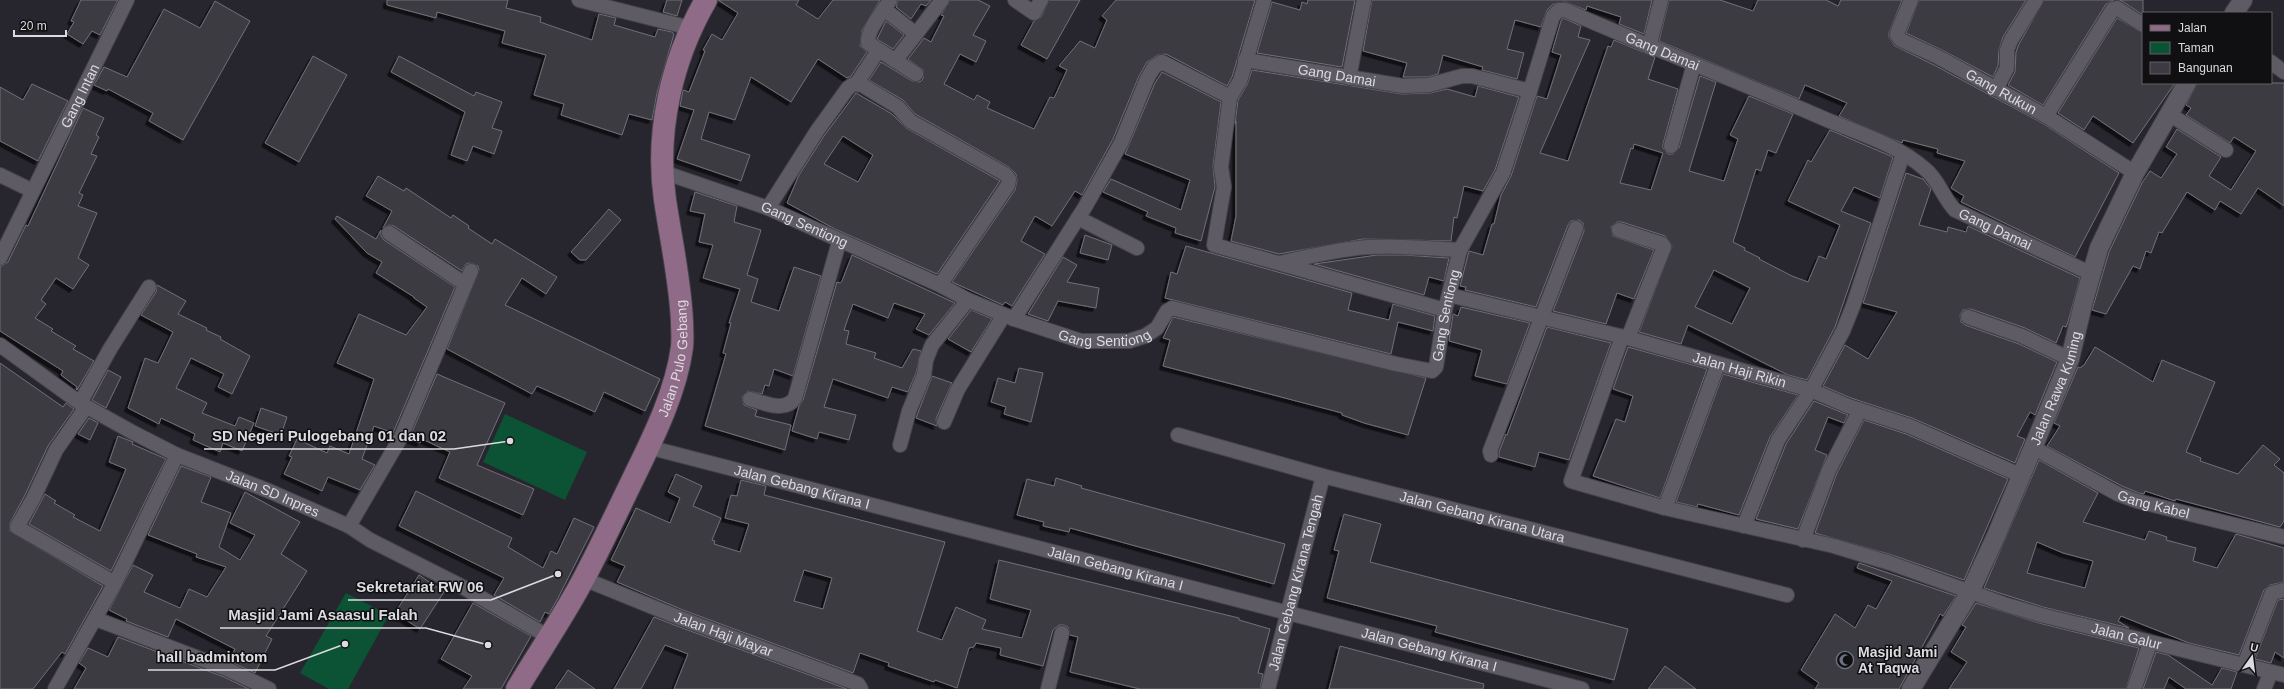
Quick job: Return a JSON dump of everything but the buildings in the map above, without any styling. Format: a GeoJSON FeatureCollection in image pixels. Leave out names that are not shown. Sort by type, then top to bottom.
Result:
{"type":"FeatureCollection","features":[{"type":"Feature","properties":{"kind":"main road","name":"Jalan Pulo Gebang"},"geometry":{"type":"LineString","coordinates":[[517,689],[584,579],[648,447],[678,371],[683,345],[681,305],[665,197],[663,172],[665,122],[673,76],[690,28],[706,0]]}},
{"type":"Feature","properties":{"kind":"street","name":"Gang Intan"},"geometry":{"type":"LineString","coordinates":[[33,191],[127,0]]}},
{"type":"Feature","properties":{"kind":"street"},"geometry":{"type":"LineString","coordinates":[[579,0],[690,28]]}},
{"type":"Feature","properties":{"kind":"street"},"geometry":{"type":"LineString","coordinates":[[896,61],[942,0]]}},
{"type":"Feature","properties":{"kind":"street"},"geometry":{"type":"LineString","coordinates":[[1015,0],[1034,13],[1041,0]]}},
{"type":"Feature","properties":{"kind":"street"},"geometry":{"type":"LineString","coordinates":[[1264,0],[1240,81],[1230,96],[1221,167],[1224,187],[1214,245],[1445,310]]}},
{"type":"Feature","properties":{"kind":"street"},"geometry":{"type":"LineString","coordinates":[[1349,78],[1364,0]]}},
{"type":"Feature","properties":{"kind":"street"},"geometry":{"type":"LineString","coordinates":[[1649,47],[1661,0]]}},
{"type":"Feature","properties":{"kind":"street","name":"Gang Rukun"},"geometry":{"type":"LineString","coordinates":[[1911,0],[1898,31],[1899,38],[2046,116],[2135,173]]}},
{"type":"Feature","properties":{"kind":"street"},"geometry":{"type":"LineString","coordinates":[[1996,89],[2007,68],[2007,50],[2011,40],[2036,0]]}},
{"type":"Feature","properties":{"kind":"street"},"geometry":{"type":"LineString","coordinates":[[2235,12],[2243,0]]}},
{"type":"Feature","properties":{"kind":"street"},"geometry":{"type":"LineString","coordinates":[[916,34],[887,4],[868,38],[868,43],[916,74]]}},
{"type":"Feature","properties":{"kind":"street"},"geometry":{"type":"LineString","coordinates":[[2046,116],[2110,12],[2115,7],[2142,24]]}},
{"type":"Feature","properties":{"kind":"street","name":"Gang Damai"},"geometry":{"type":"LineString","coordinates":[[1245,60],[1403,86],[1429,85],[1462,76],[1472,76],[1530,91],[1553,16],[1558,10],[1565,10],[1649,47],[1773,96],[1903,154],[1925,169],[1935,180],[1946,201],[1955,210],[2090,273]]}},
{"type":"Feature","properties":{"kind":"street"},"geometry":{"type":"LineString","coordinates":[[768,208],[817,131],[848,88],[857,83],[878,50]]}},
{"type":"Feature","properties":{"kind":"street"},"geometry":{"type":"LineString","coordinates":[[944,422],[958,389],[1078,218],[1121,143],[1147,79],[1158,63],[1162,62],[1230,96]]}},
{"type":"Feature","properties":{"kind":"street"},"geometry":{"type":"LineString","coordinates":[[2272,63],[2284,72]]}},
{"type":"Feature","properties":{"kind":"street"},"geometry":{"type":"LineString","coordinates":[[1671,146],[1694,64]]}},
{"type":"Feature","properties":{"kind":"street"},"geometry":{"type":"LineString","coordinates":[[857,83],[898,107],[910,121],[1005,174],[1009,179],[1008,185],[940,285]]}},
{"type":"Feature","properties":{"kind":"street","name":"Jalan Rawa Kuning"},"geometry":{"type":"LineString","coordinates":[[1911,689],[1970,592],[1996,536],[2020,475],[2053,402],[2070,359],[2090,273],[2099,248],[2135,173],[2186,84]]}},
{"type":"Feature","properties":{"kind":"street","name":"Gang Sentiong"},"geometry":{"type":"LineString","coordinates":[[663,172],[768,208],[840,242],[940,285],[968,300],[1009,317],[1081,341],[1129,342],[1152,333],[1172,308],[1396,364],[1432,371],[1436,367],[1445,310],[1460,250],[1503,173],[1530,91]]}},
{"type":"Feature","properties":{"kind":"street"},"geometry":{"type":"LineString","coordinates":[[2169,114],[2226,150]]}},
{"type":"Feature","properties":{"kind":"street"},"geometry":{"type":"LineString","coordinates":[[1744,526],[1778,440],[1811,390],[1832,353],[1853,306],[1903,154]]}},
{"type":"Feature","properties":{"kind":"street"},"geometry":{"type":"LineString","coordinates":[[0,175],[33,191],[0,258]]}},
{"type":"Feature","properties":{"kind":"street"},"geometry":{"type":"LineString","coordinates":[[1078,218],[1137,248]]}},
{"type":"Feature","properties":{"kind":"street"},"geometry":{"type":"LineString","coordinates":[[1491,455],[1490,451],[1576,228]]}},
{"type":"Feature","properties":{"kind":"street"},"geometry":{"type":"LineString","coordinates":[[1619,230],[1662,244],[1664,247],[1625,338]]}},
{"type":"Feature","properties":{"kind":"street"},"geometry":{"type":"LineString","coordinates":[[349,526],[401,437],[468,277],[389,234]]}},
{"type":"Feature","properties":{"kind":"street"},"geometry":{"type":"LineString","coordinates":[[750,399],[785,407],[791,404],[795,398],[840,242]]}},
{"type":"Feature","properties":{"kind":"street"},"geometry":{"type":"LineString","coordinates":[[1278,263],[1350,249],[1372,247],[1402,246],[1460,250]]}},
{"type":"Feature","properties":{"kind":"street"},"geometry":{"type":"LineString","coordinates":[[115,583],[17,527],[33,499],[56,450],[83,405],[110,349],[149,287]]}},
{"type":"Feature","properties":{"kind":"street","name":"Jalan Haji Rikin"},"geometry":{"type":"LineString","coordinates":[[1449,295],[1625,338],[1811,390],[1860,410],[1909,426],[2020,475]]}},
{"type":"Feature","properties":{"kind":"street"},"geometry":{"type":"LineString","coordinates":[[900,446],[909,411],[924,376],[926,360],[932,345],[968,300]]}},
{"type":"Feature","properties":{"kind":"street"},"geometry":{"type":"LineString","coordinates":[[1968,317],[2022,336],[2070,359]]}},
{"type":"Feature","properties":{"kind":"street","name":"Jalan Galur"},"geometry":{"type":"LineString","coordinates":[[1625,338],[1571,481],[1665,508],[1834,546],[1890,563],[2034,613],[2278,674]]}},
{"type":"Feature","properties":{"kind":"street","name":"Jalan SD Inpres"},"geometry":{"type":"LineString","coordinates":[[0,345],[83,405],[177,455],[269,491],[349,526],[370,540],[459,585],[549,637]]}},
{"type":"Feature","properties":{"kind":"street"},"geometry":{"type":"LineString","coordinates":[[1665,508],[1718,364]]}},
{"type":"Feature","properties":{"kind":"street"},"geometry":{"type":"LineString","coordinates":[[1803,540],[1829,470],[1860,410]]}},
{"type":"Feature","properties":{"kind":"street","name":"Jalan Gebang Kirana Utara"},"geometry":{"type":"LineString","coordinates":[[1178,435],[1323,476],[1787,596]]}},
{"type":"Feature","properties":{"kind":"street","name":"Jalan Gebang Kirana I"},"geometry":{"type":"LineString","coordinates":[[648,447],[1289,613],[1541,683],[1582,689]]}},
{"type":"Feature","properties":{"kind":"street","name":"Gang Kabel"},"geometry":{"type":"LineString","coordinates":[[2032,447],[2118,494],[2137,501],[2284,537]]}},
{"type":"Feature","properties":{"kind":"street"},"geometry":{"type":"LineString","coordinates":[[54,689],[96,619],[115,583],[177,455]]}},
{"type":"Feature","properties":{"kind":"street","name":"Jalan Gebang Kirana Tengah"},"geometry":{"type":"LineString","coordinates":[[1268,689],[1289,613],[1323,476]]}},
{"type":"Feature","properties":{"kind":"street","name":"Jalan Haji Mayar"},"geometry":{"type":"LineString","coordinates":[[584,579],[680,618],[858,684],[861,689]]}},
{"type":"Feature","properties":{"kind":"street"},"geometry":{"type":"LineString","coordinates":[[2244,665],[2272,593],[2284,590]]}},
{"type":"Feature","properties":{"kind":"street"},"geometry":{"type":"LineString","coordinates":[[96,619],[227,669],[269,689]]}},
{"type":"Feature","properties":{"kind":"street"},"geometry":{"type":"LineString","coordinates":[[1051,688],[1062,633]]}},
{"type":"Feature","properties":{"kind":"street"},"geometry":{"type":"LineString","coordinates":[[2134,689],[2150,643]]}},
{"type":"Feature","properties":{"kind":"street"},"geometry":{"type":"LineString","coordinates":[[2264,689],[2278,674]]}},
{"type":"Feature","properties":{"kind":"green space"},"geometry":{"type":"Polygon","coordinates":[[[505,414],[587,452],[565,500],[483,462],[505,414]]]}},
{"type":"Feature","properties":{"kind":"green space"},"geometry":{"type":"Polygon","coordinates":[[[346,593],[389,615],[348,689],[329,689],[300,673],[346,593]]]}},
{"type":"Feature","properties":{"kind":"place","name":"SD Negeri Pulogebang 01 dan 02"},"geometry":{"type":"Point","coordinates":[510,441]}},
{"type":"Feature","properties":{"kind":"place","name":"Sekretariat RW 06"},"geometry":{"type":"Point","coordinates":[558,574]}},
{"type":"Feature","properties":{"kind":"place","name":"hall badmintom"},"geometry":{"type":"Point","coordinates":[345,644]}},
{"type":"Feature","properties":{"kind":"place","name":"Masjid Jami Asaasul Falah"},"geometry":{"type":"Point","coordinates":[488,645]}},
{"type":"Feature","properties":{"kind":"place","name":"Masjid Jami At Taqwa"},"geometry":{"type":"Point","coordinates":[1845,660]}}]}
